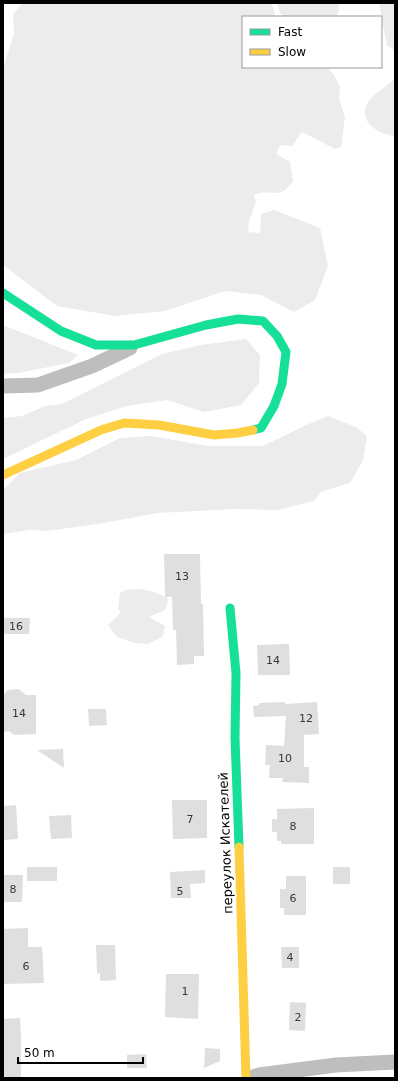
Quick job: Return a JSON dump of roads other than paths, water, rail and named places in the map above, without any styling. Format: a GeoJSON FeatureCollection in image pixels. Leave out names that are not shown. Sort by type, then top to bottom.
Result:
{"type":"FeatureCollection","features":[{"type":"Feature","properties":{"kind":"street"},"geometry":{"type":"LineString","coordinates":[[3,293],[61,331],[82,340],[96,345],[134,345]]}},
{"type":"Feature","properties":{"kind":"street"},"geometry":{"type":"LineString","coordinates":[[3,386],[38,386],[92,366],[134,345],[206,325],[238,319],[262,321],[278,336],[286,352],[282,384],[274,406],[261,428],[238,433],[214,435],[158,425],[124,423],[100,430],[3,475]]}},
{"type":"Feature","properties":{"kind":"street","name":"переулок Искателей"},"geometry":{"type":"LineString","coordinates":[[230,608],[236,673],[235,738],[246,1078]]}},
{"type":"Feature","properties":{"kind":"street"},"geometry":{"type":"LineString","coordinates":[[250,1078],[259,1074],[336,1065],[395,1062]]}}]}
